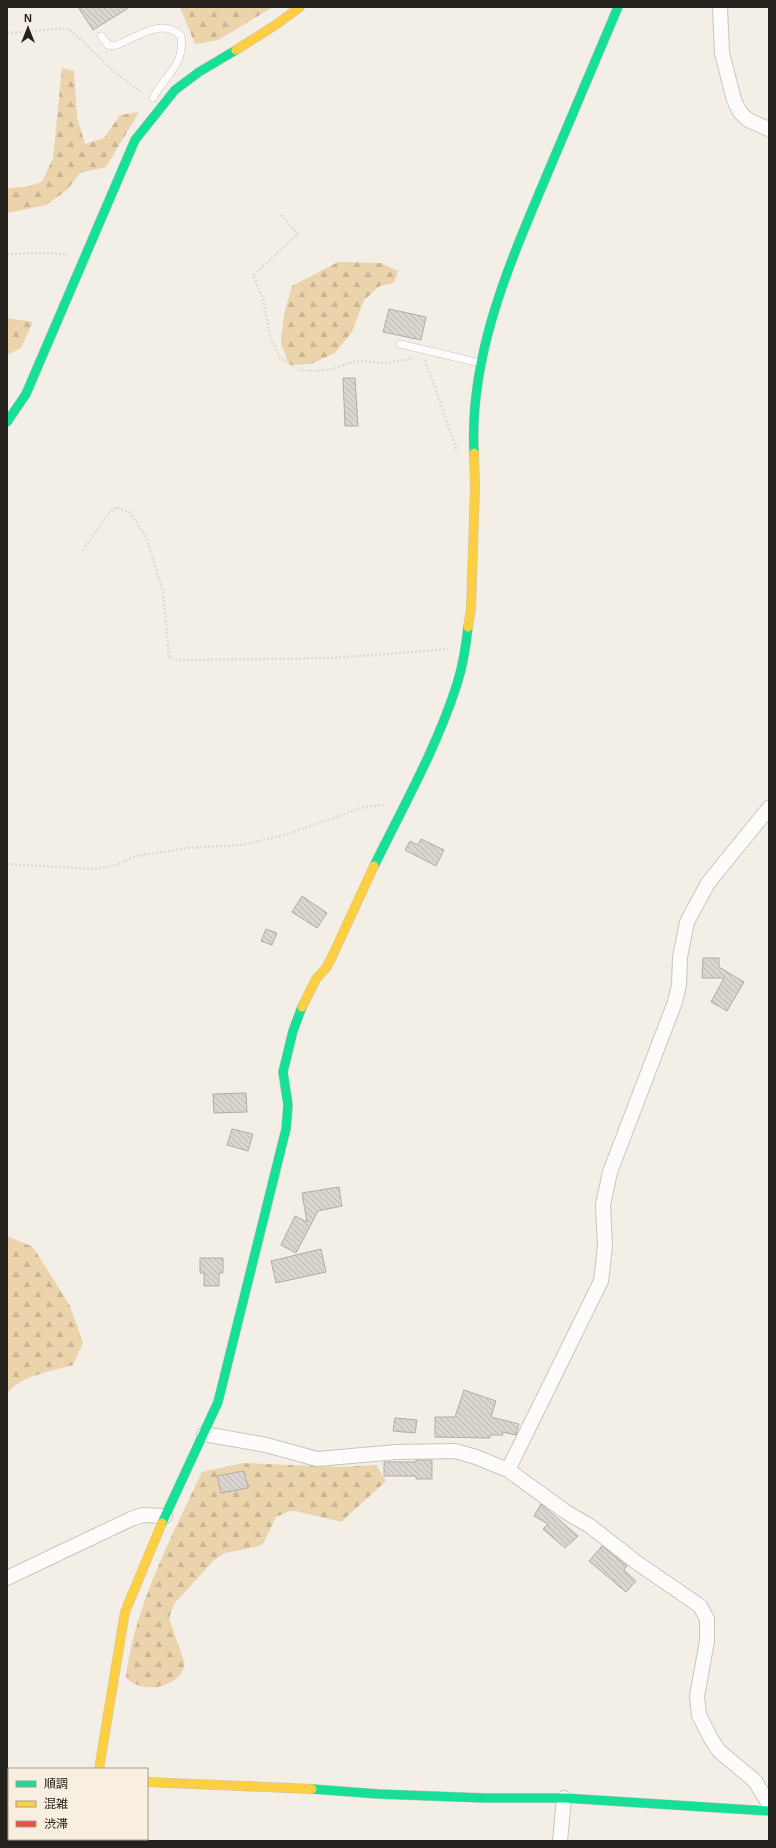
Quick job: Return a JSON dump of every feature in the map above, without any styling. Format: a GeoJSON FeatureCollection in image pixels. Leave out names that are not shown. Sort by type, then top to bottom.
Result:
{"type":"FeatureCollection","features":[{"type":"Feature","properties":{"kind":"street"},"geometry":{"type":"LineString","coordinates":[[7,422],[26,394],[135,140],[175,90],[199,72],[277,24],[300,7]]}},
{"type":"Feature","properties":{"kind":"street"},"geometry":{"type":"LineString","coordinates":[[99,1768],[125,1612],[165,1516],[218,1402],[286,1129],[288,1105],[283,1072],[294,1031],[307,995],[316,979],[326,968],[331,959],[359,896],[434,743],[458,684],[466,648],[471,609],[474,470],[473,440],[477,392],[486,337],[493,312],[526,225],[618,7]]}},
{"type":"Feature","properties":{"kind":"street"},"geometry":{"type":"LineString","coordinates":[[720,7],[722,54],[734,100],[740,112],[748,120],[769,128]]}},
{"type":"Feature","properties":{"kind":"street"},"geometry":{"type":"LineString","coordinates":[[508,1470],[601,1281],[604,1247],[603,1205],[610,1172],[675,1002],[680,985],[680,956],[687,922],[708,884],[769,808]]}},
{"type":"Feature","properties":{"kind":"street"},"geometry":{"type":"LineString","coordinates":[[204,1434],[266,1445],[317,1459],[397,1452],[455,1451],[476,1457],[508,1470],[566,1512],[590,1526],[636,1562],[700,1606],[707,1620],[707,1641],[697,1696],[699,1715],[719,1751],[755,1781],[769,1804]]}},
{"type":"Feature","properties":{"kind":"street"},"geometry":{"type":"LineString","coordinates":[[7,1578],[131,1519],[143,1515],[165,1516]]}},
{"type":"Feature","properties":{"kind":"street"},"geometry":{"type":"LineString","coordinates":[[148,1782],[293,1787],[378,1794],[484,1798],[564,1798],[769,1811]]}},
{"type":"Feature","properties":{"kind":"street"},"geometry":{"type":"LineString","coordinates":[[560,1841],[564,1798]]}},
{"type":"Feature","properties":{"kind":"lane"},"geometry":{"type":"LineString","coordinates":[[102,36],[108,45],[114,46],[160,27],[170,28],[181,36],[181,49],[177,64],[153,98]]}},
{"type":"Feature","properties":{"kind":"lane"},"geometry":{"type":"LineString","coordinates":[[400,344],[423,352],[482,363]]}},
{"type":"Feature","properties":{"kind":"path"},"geometry":{"type":"LineString","coordinates":[[7,33],[28,33],[55,28],[69,29],[94,55],[129,84],[153,98]]}},
{"type":"Feature","properties":{"kind":"path"},"geometry":{"type":"LineString","coordinates":[[281,215],[298,234],[253,276],[263,300],[270,336],[280,358],[299,370],[314,371],[333,368],[352,362],[363,361],[386,363],[423,352],[455,448],[474,470]]}},
{"type":"Feature","properties":{"kind":"path"},"geometry":{"type":"LineString","coordinates":[[7,254],[42,253],[85,255]]}},
{"type":"Feature","properties":{"kind":"path"},"geometry":{"type":"LineString","coordinates":[[83,550],[108,514],[117,507],[130,514],[146,537],[163,591],[169,658],[179,660],[333,658],[466,648]]}},
{"type":"Feature","properties":{"kind":"path"},"geometry":{"type":"LineString","coordinates":[[7,864],[95,869],[116,865],[136,856],[189,848],[242,845],[288,834],[364,807],[389,804],[402,806]]}},
{"type":"Feature","properties":{"kind":"green space"},"geometry":{"type":"Polygon","coordinates":[[[180,7],[273,7],[218,40],[195,44],[180,7]]]}},
{"type":"Feature","properties":{"kind":"green space"},"geometry":{"type":"Polygon","coordinates":[[[62,68],[74,71],[77,117],[85,144],[104,138],[120,115],[139,112],[106,167],[80,173],[67,190],[46,205],[7,213],[7,188],[26,187],[42,182],[53,158],[62,68]]]}},
{"type":"Feature","properties":{"kind":"green space"},"geometry":{"type":"Polygon","coordinates":[[[338,262],[381,263],[398,271],[394,283],[380,286],[364,300],[352,332],[335,353],[311,364],[289,365],[281,343],[284,314],[292,286],[338,262]]]}},
{"type":"Feature","properties":{"kind":"green space"},"geometry":{"type":"Polygon","coordinates":[[[7,318],[33,322],[21,348],[7,355],[7,318]]]}},
{"type":"Feature","properties":{"kind":"green space"},"geometry":{"type":"Polygon","coordinates":[[[7,1236],[33,1247],[70,1306],[83,1343],[73,1365],[28,1378],[20,1382],[7,1394],[7,1236]]]}},
{"type":"Feature","properties":{"kind":"green space"},"geometry":{"type":"Polygon","coordinates":[[[243,1463],[339,1467],[376,1465],[386,1481],[341,1522],[296,1511],[289,1511],[276,1517],[263,1544],[256,1547],[225,1553],[214,1560],[174,1604],[169,1618],[185,1664],[182,1672],[177,1678],[165,1685],[158,1687],[144,1687],[138,1685],[126,1678],[130,1652],[145,1599],[167,1546],[202,1472],[243,1463]]]}},
{"type":"Feature","properties":{"kind":"building"},"geometry":{"type":"Polygon","coordinates":[[[78,7],[130,7],[93,30],[78,7]]]}},
{"type":"Feature","properties":{"kind":"building"},"geometry":{"type":"Polygon","coordinates":[[[389,309],[426,317],[421,340],[383,332],[389,309]]]}},
{"type":"Feature","properties":{"kind":"building"},"geometry":{"type":"Polygon","coordinates":[[[343,378],[355,378],[358,426],[345,426],[343,378]]]}},
{"type":"Feature","properties":{"kind":"building"},"geometry":{"type":"Polygon","coordinates":[[[421,839],[444,850],[436,866],[405,850],[410,841],[418,845],[421,839]]]}},
{"type":"Feature","properties":{"kind":"building"},"geometry":{"type":"Polygon","coordinates":[[[302,896],[327,913],[317,928],[292,912],[302,896]]]}},
{"type":"Feature","properties":{"kind":"building"},"geometry":{"type":"Polygon","coordinates":[[[266,929],[277,933],[272,945],[261,941],[266,929]]]}},
{"type":"Feature","properties":{"kind":"building"},"geometry":{"type":"Polygon","coordinates":[[[703,958],[719,958],[719,967],[744,982],[727,1011],[711,1002],[724,978],[702,978],[703,958]]]}},
{"type":"Feature","properties":{"kind":"building"},"geometry":{"type":"Polygon","coordinates":[[[246,1093],[247,1112],[214,1113],[213,1094],[246,1093]]]}},
{"type":"Feature","properties":{"kind":"building"},"geometry":{"type":"Polygon","coordinates":[[[232,1129],[253,1134],[248,1151],[227,1145],[232,1129]]]}},
{"type":"Feature","properties":{"kind":"building"},"geometry":{"type":"Polygon","coordinates":[[[339,1187],[342,1206],[318,1211],[296,1253],[281,1245],[295,1216],[307,1222],[302,1193],[339,1187]]]}},
{"type":"Feature","properties":{"kind":"building"},"geometry":{"type":"Polygon","coordinates":[[[321,1249],[326,1272],[276,1283],[271,1261],[321,1249]]]}},
{"type":"Feature","properties":{"kind":"building"},"geometry":{"type":"Polygon","coordinates":[[[200,1258],[223,1258],[223,1273],[219,1273],[219,1286],[204,1286],[204,1273],[200,1273],[200,1258]]]}},
{"type":"Feature","properties":{"kind":"building"},"geometry":{"type":"Polygon","coordinates":[[[464,1390],[496,1401],[491,1417],[519,1424],[516,1435],[502,1432],[503,1435],[490,1435],[490,1438],[435,1437],[435,1417],[455,1417],[464,1390]]]}},
{"type":"Feature","properties":{"kind":"building"},"geometry":{"type":"Polygon","coordinates":[[[395,1418],[417,1420],[415,1433],[393,1431],[395,1418]]]}},
{"type":"Feature","properties":{"kind":"building"},"geometry":{"type":"Polygon","coordinates":[[[416,1460],[432,1460],[432,1479],[416,1479],[416,1476],[384,1476],[384,1462],[416,1462],[416,1460]]]}},
{"type":"Feature","properties":{"kind":"building"},"geometry":{"type":"Polygon","coordinates":[[[244,1471],[248,1488],[221,1493],[217,1476],[244,1471]]]}},
{"type":"Feature","properties":{"kind":"building"},"geometry":{"type":"Polygon","coordinates":[[[541,1504],[578,1536],[565,1548],[543,1529],[548,1524],[534,1516],[541,1504]]]}},
{"type":"Feature","properties":{"kind":"building"},"geometry":{"type":"Polygon","coordinates":[[[602,1546],[627,1566],[624,1570],[636,1581],[626,1592],[589,1561],[602,1546]]]}},
{"type":"Feature","properties":{"kind":"traffic: fast"},"geometry":{"type":"LineString","coordinates":[[474,453],[474,417],[478,381],[494,311],[518,243],[618,7]]}},
{"type":"Feature","properties":{"kind":"traffic: fast"},"geometry":{"type":"LineString","coordinates":[[7,422],[26,394],[135,140],[175,90],[199,72],[236,50]]}},
{"type":"Feature","properties":{"kind":"traffic: fast"},"geometry":{"type":"LineString","coordinates":[[374,866],[440,731],[461,670],[468,627]]}},
{"type":"Feature","properties":{"kind":"traffic: fast"},"geometry":{"type":"LineString","coordinates":[[162,1523],[218,1402],[286,1129],[288,1105],[283,1072],[293,1031],[302,1007]]}},
{"type":"Feature","properties":{"kind":"traffic: fast"},"geometry":{"type":"LineString","coordinates":[[312,1789],[378,1794],[484,1798],[564,1798],[769,1811]]}},
{"type":"Feature","properties":{"kind":"traffic: slow"},"geometry":{"type":"LineString","coordinates":[[236,50],[277,24],[300,7]]}},
{"type":"Feature","properties":{"kind":"traffic: slow"},"geometry":{"type":"LineString","coordinates":[[468,627],[471,609],[475,487],[474,453]]}},
{"type":"Feature","properties":{"kind":"traffic: slow"},"geometry":{"type":"LineString","coordinates":[[302,1007],[316,979],[326,968],[331,959],[374,866]]}},
{"type":"Feature","properties":{"kind":"traffic: slow"},"geometry":{"type":"LineString","coordinates":[[99,1768],[125,1612],[162,1523]]}},
{"type":"Feature","properties":{"kind":"traffic: slow"},"geometry":{"type":"LineString","coordinates":[[148,1782],[312,1789]]}}]}
